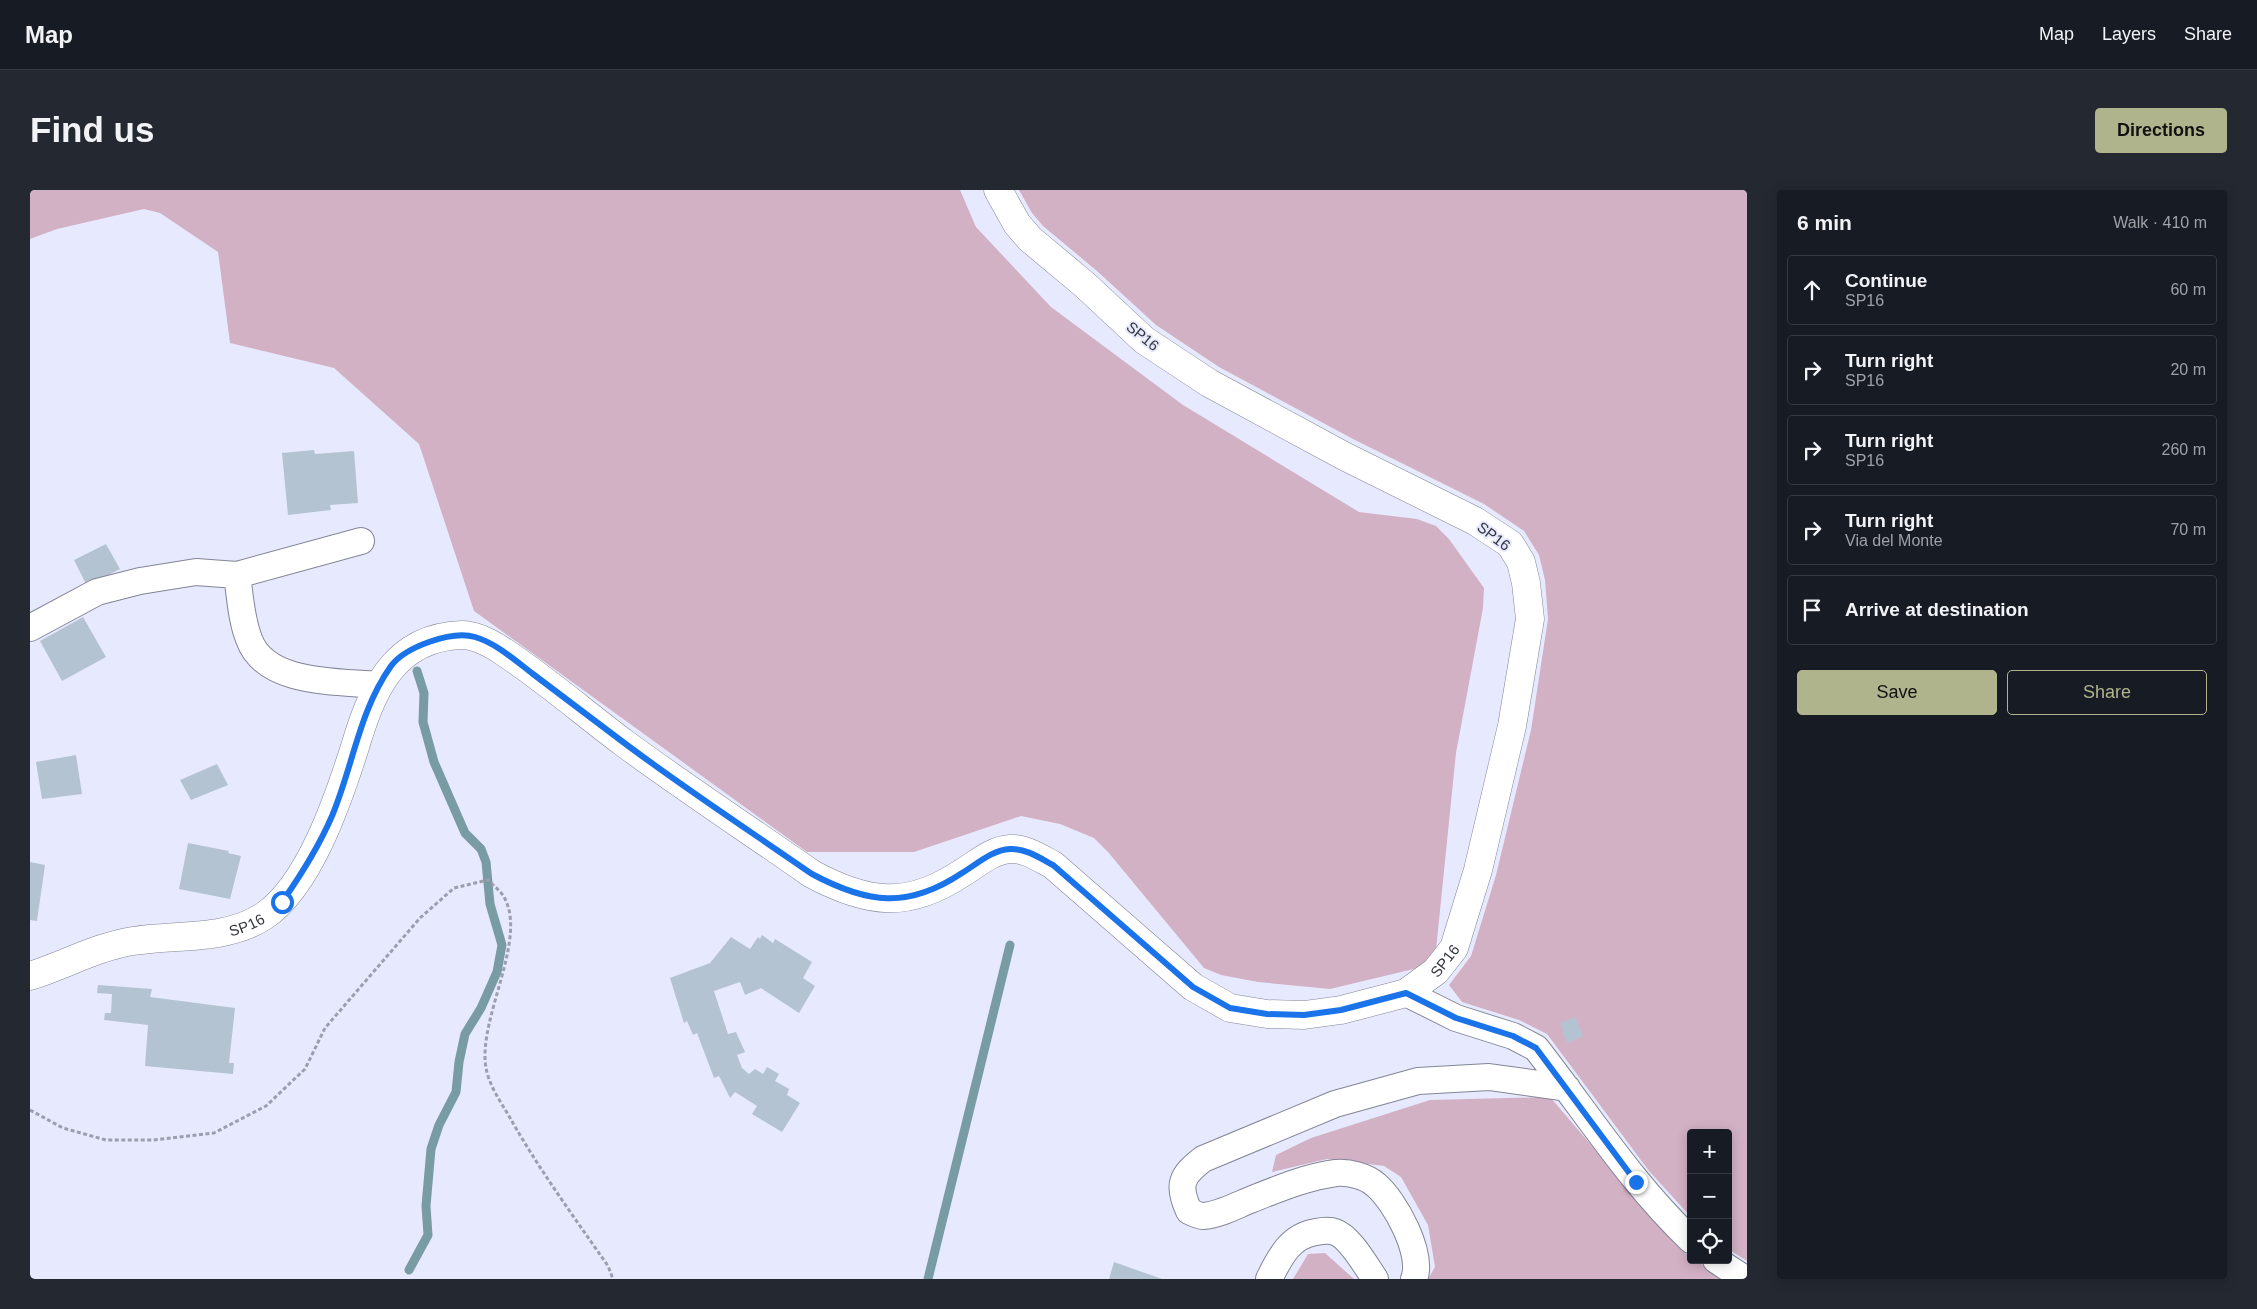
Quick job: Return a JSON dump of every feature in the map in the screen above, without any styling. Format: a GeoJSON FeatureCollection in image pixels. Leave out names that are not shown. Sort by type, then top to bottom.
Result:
{"type":"FeatureCollection","features":[{"type":"Feature","properties":{"kind":"street","name":"SP16"},"geometry":{"type":"LineString","coordinates":[[30,976],[92,951],[132,941],[214,934],[242,927],[263,917],[282,902],[316,849],[332,816],[366,710],[378,685],[393,664],[413,648],[442,638],[463,635],[476,637],[503,651],[626,744],[812,874],[835,886],[863,895],[893,900],[913,897],[941,887],[992,854],[1010,849],[1028,852],[1053,865],[1193,987],[1230,1008],[1267,1014],[1304,1015],[1341,1010],[1406,993],[1436,971],[1454,948],[1478,870],[1512,726],[1530,619],[1526,583],[1521,562],[1510,544],[1475,521],[1344,456],[1218,387],[1144,340],[1085,285],[1030,239],[1016,224],[998,190]]}},
{"type":"Feature","properties":{"kind":"street"},"geometry":{"type":"LineString","coordinates":[[30,628],[98,592],[140,580],[196,572],[237,574],[361,541]]}},
{"type":"Feature","properties":{"kind":"street"},"geometry":{"type":"LineString","coordinates":[[237,574],[249,640],[264,662],[291,676],[378,685]]}},
{"type":"Feature","properties":{"kind":"street"},"geometry":{"type":"LineString","coordinates":[[1406,993],[1456,1018],[1513,1036],[1536,1048],[1636,1182],[1663,1214],[1687,1236]]}},
{"type":"Feature","properties":{"kind":"street"},"geometry":{"type":"LineString","coordinates":[[1414,1279],[1417,1271],[1414,1248],[1392,1204],[1375,1184],[1360,1176],[1339,1173],[1306,1179],[1225,1211],[1201,1216],[1189,1211],[1182,1197],[1182,1181],[1191,1168],[1203,1159],[1335,1104],[1418,1081],[1489,1077],[1567,1088]]}},
{"type":"Feature","properties":{"kind":"street"},"geometry":{"type":"LineString","coordinates":[[1269,1279],[1278,1260],[1290,1244],[1304,1234],[1322,1231],[1336,1232],[1349,1243],[1376,1279]]}},
{"type":"Feature","properties":{"kind":"street"},"geometry":{"type":"LineString","coordinates":[[1722,1264],[1745,1279]]}},
{"type":"Feature","properties":{"kind":"path"},"geometry":{"type":"LineString","coordinates":[[30,1110],[63,1128],[106,1140],[153,1140],[214,1133],[266,1106],[305,1068],[325,1028],[420,918],[454,888],[488,880],[502,895],[512,925],[503,972],[484,1047],[486,1070],[494,1090],[520,1136],[608,1266],[613,1279]]}},
{"type":"Feature","properties":{"kind":"shaded area"},"geometry":{"type":"Polygon","coordinates":[[[30,190],[960,190],[976,227],[1051,307],[1183,405],[1359,512],[1417,519],[1436,526],[1449,539],[1484,588],[1483,608],[1456,753],[1436,950],[1422,967],[1330,989],[1258,982],[1221,975],[1204,968],[1108,852],[1094,838],[1060,824],[1021,816],[914,852],[807,852],[474,611],[419,444],[334,368],[230,343],[218,252],[160,213],[144,209],[57,229],[30,239],[30,190]]]}},
{"type":"Feature","properties":{"kind":"shaded area"},"geometry":{"type":"Polygon","coordinates":[[[1019,190],[1747,190],[1747,1261],[1732,1252],[1732,1129],[1687,1129],[1687,1213],[1649,1171],[1547,1034],[1519,1020],[1462,1002],[1449,985],[1471,956],[1496,875],[1531,730],[1548,619],[1545,580],[1539,555],[1524,531],[1484,504],[1353,439],[1219,367],[1156,325],[1097,271],[1043,226],[1032,213],[1019,190]]]}},
{"type":"Feature","properties":{"kind":"shaded area"},"geometry":{"type":"Polygon","coordinates":[[[1550,1097],[1682,1251],[1687,1254],[1687,1264],[1702,1264],[1723,1279],[1428,1279],[1435,1267],[1428,1225],[1401,1177],[1384,1166],[1327,1159],[1272,1172],[1276,1155],[1311,1138],[1430,1100],[1550,1097]]]}},
{"type":"Feature","properties":{"kind":"shaded area"},"geometry":{"type":"Polygon","coordinates":[[[1325,1253],[1354,1279],[1293,1279],[1308,1254],[1325,1253]]]}},
{"type":"Feature","properties":{"kind":"building"},"geometry":{"type":"Polygon","coordinates":[[[314,450],[315,454],[354,451],[358,503],[330,505],[331,510],[288,515],[282,453],[314,450]]]}},
{"type":"Feature","properties":{"kind":"building"},"geometry":{"type":"Polygon","coordinates":[[[106,544],[120,569],[87,586],[74,560],[106,544]]]}},
{"type":"Feature","properties":{"kind":"building"},"geometry":{"type":"Polygon","coordinates":[[[83,617],[106,657],[62,681],[40,641],[83,617]]]}},
{"type":"Feature","properties":{"kind":"building"},"geometry":{"type":"Polygon","coordinates":[[[76,755],[82,794],[42,799],[36,762],[76,755]]]}},
{"type":"Feature","properties":{"kind":"building"},"geometry":{"type":"Polygon","coordinates":[[[217,764],[228,785],[191,800],[180,780],[217,764]]]}},
{"type":"Feature","properties":{"kind":"building"},"geometry":{"type":"Polygon","coordinates":[[[188,843],[229,851],[228,853],[241,856],[230,899],[179,889],[188,843]]]}},
{"type":"Feature","properties":{"kind":"building"},"geometry":{"type":"Polygon","coordinates":[[[30,862],[45,865],[37,921],[30,920],[30,862]]]}},
{"type":"Feature","properties":{"kind":"building"},"geometry":{"type":"Polygon","coordinates":[[[762,935],[773,943],[775,939],[812,962],[803,978],[815,986],[799,1013],[761,988],[745,995],[740,982],[714,991],[728,1034],[736,1032],[745,1052],[737,1055],[742,1068],[749,1074],[755,1069],[763,1074],[767,1067],[779,1074],[775,1081],[789,1089],[787,1095],[800,1103],[782,1132],[752,1114],[757,1106],[735,1092],[730,1098],[719,1076],[714,1078],[697,1033],[693,1035],[687,1021],[684,1023],[670,978],[710,963],[731,937],[750,949],[758,937],[760,939],[762,935]]]}},
{"type":"Feature","properties":{"kind":"building"},"geometry":{"type":"Polygon","coordinates":[[[98,985],[152,989],[150,997],[235,1008],[229,1063],[234,1063],[233,1074],[145,1066],[148,1025],[104,1020],[105,1013],[111,1013],[112,994],[97,993],[98,985]]]}},
{"type":"Feature","properties":{"kind":"building"},"geometry":{"type":"Polygon","coordinates":[[[1575,1017],[1583,1036],[1567,1043],[1560,1023],[1575,1017]]]}},
{"type":"Feature","properties":{"kind":"building"},"geometry":{"type":"Polygon","coordinates":[[[1114,1262],[1162,1279],[1109,1279],[1114,1262]]]}},
{"type":"Feature","properties":{"kind":"waterway"},"geometry":{"type":"LineString","coordinates":[[409,1270],[428,1235],[426,1206],[431,1149],[439,1125],[456,1092],[459,1062],[465,1034],[481,1008],[497,972],[502,945],[490,904],[486,862],[481,849],[465,833],[434,762],[423,722],[424,693],[417,671]]}},
{"type":"Feature","properties":{"kind":"waterway"},"geometry":{"type":"LineString","coordinates":[[928,1279],[1010,945]]}},
{"type":"Feature","properties":{"kind":"route"},"geometry":{"type":"LineString","coordinates":[[282,902],[316,849],[332,816],[366,710],[378,685],[393,664],[413,648],[442,638],[463,635],[476,637],[503,651],[626,744],[812,874],[835,886],[863,895],[893,900],[913,897],[941,887],[992,854],[1010,849],[1028,852],[1053,865],[1193,987],[1230,1008],[1267,1014],[1304,1015],[1341,1010],[1406,993],[1456,1018],[1513,1036],[1536,1048],[1636,1182]]}}]}
